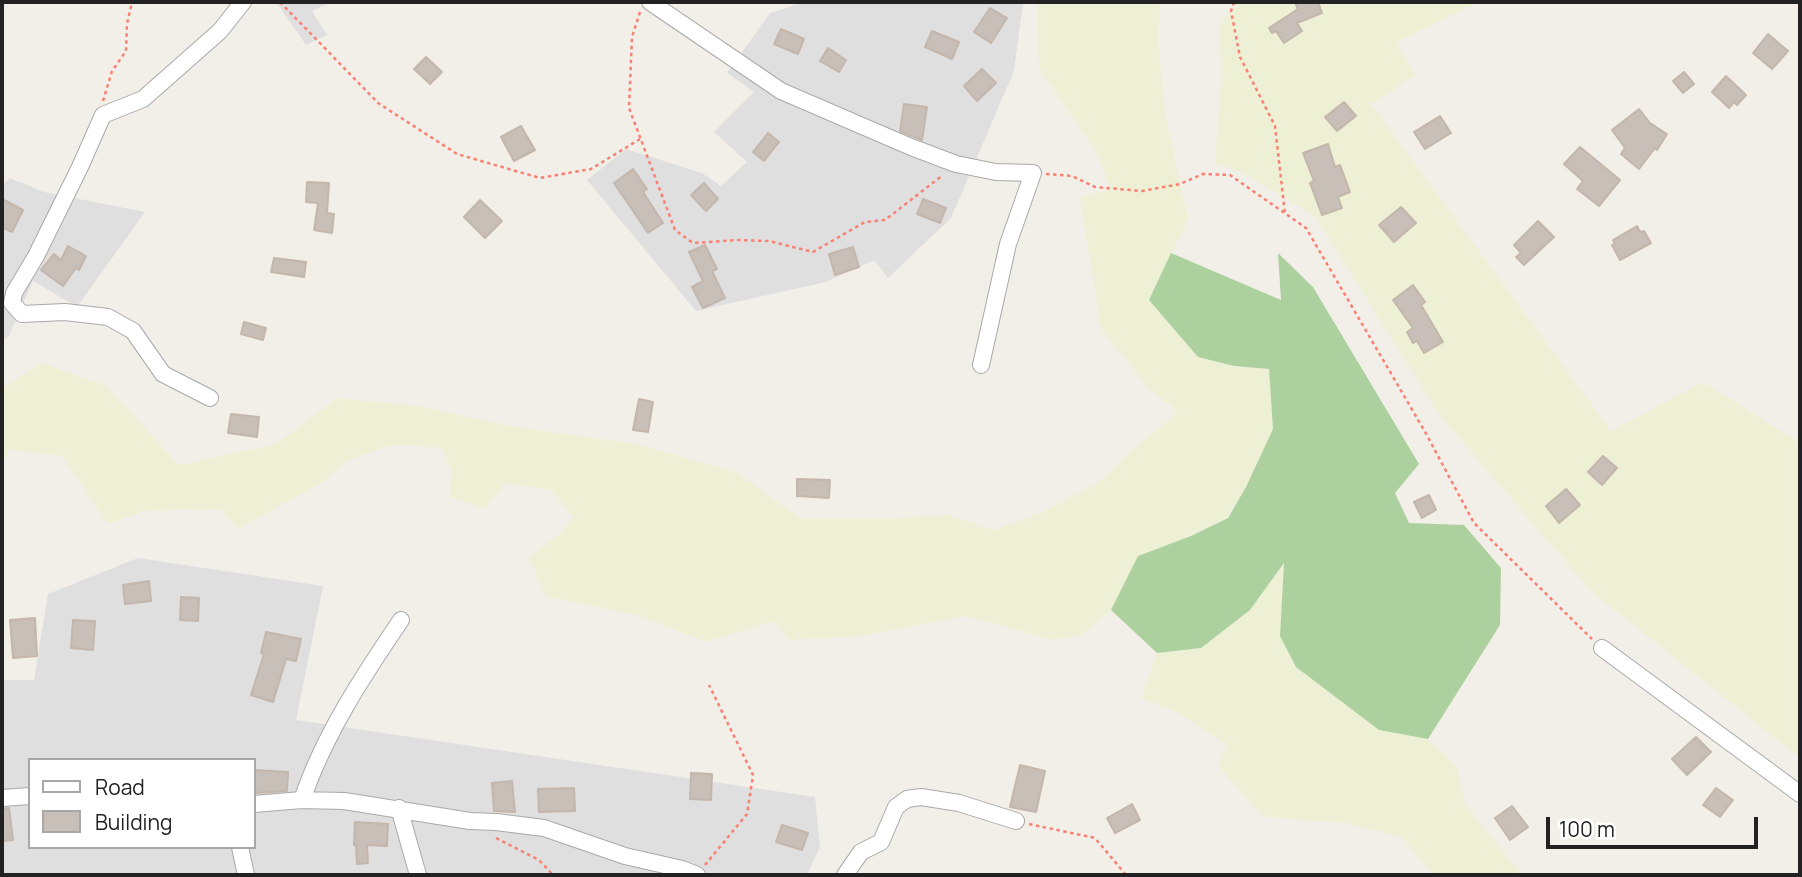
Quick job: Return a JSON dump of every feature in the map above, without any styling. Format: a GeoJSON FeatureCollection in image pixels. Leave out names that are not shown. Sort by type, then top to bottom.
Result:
{"type":"FeatureCollection","features":[{"type":"Feature","properties":{"kind":"street"},"geometry":{"type":"LineString","coordinates":[[210,398],[163,374],[133,331],[108,317],[65,312],[22,314],[12,303],[14,293],[36,256],[103,115],[143,99],[220,31],[243,2]]}},
{"type":"Feature","properties":{"kind":"street"},"geometry":{"type":"LineString","coordinates":[[650,2],[781,91],[911,148],[957,164],[996,172],[1033,173],[1008,244],[981,365]]}},
{"type":"Feature","properties":{"kind":"street"},"geometry":{"type":"LineString","coordinates":[[302,800],[309,780],[360,680],[401,620]]}},
{"type":"Feature","properties":{"kind":"street"},"geometry":{"type":"LineString","coordinates":[[1602,648],[1800,794]]}},
{"type":"Feature","properties":{"kind":"street"},"geometry":{"type":"LineString","coordinates":[[2,798],[28,796]]}},
{"type":"Feature","properties":{"kind":"street"},"geometry":{"type":"LineString","coordinates":[[845,875],[860,852],[881,842],[896,807],[907,799],[921,797],[959,803],[1016,821]]}},
{"type":"Feature","properties":{"kind":"street"},"geometry":{"type":"LineString","coordinates":[[256,804],[302,800],[344,801],[470,821],[544,828],[636,859],[682,869],[696,875]]}},
{"type":"Feature","properties":{"kind":"street"},"geometry":{"type":"LineString","coordinates":[[399,808],[418,875]]}},
{"type":"Feature","properties":{"kind":"street"},"geometry":{"type":"LineString","coordinates":[[240,849],[246,875]]}},
{"type":"Feature","properties":{"kind":"path"},"geometry":{"type":"LineString","coordinates":[[103,115],[102,104],[112,71],[126,51],[127,24],[132,2]]}},
{"type":"Feature","properties":{"kind":"path"},"geometry":{"type":"LineString","coordinates":[[280,2],[378,103],[457,154],[540,178],[591,170],[640,139]]}},
{"type":"Feature","properties":{"kind":"path"},"geometry":{"type":"LineString","coordinates":[[644,2],[632,37],[629,108],[675,230],[693,243],[769,241],[813,252],[865,222],[885,220],[957,164]]}},
{"type":"Feature","properties":{"kind":"path"},"geometry":{"type":"LineString","coordinates":[[1234,2],[1231,11],[1240,57],[1275,126],[1285,214]]}},
{"type":"Feature","properties":{"kind":"path"},"geometry":{"type":"LineString","coordinates":[[1033,173],[1072,176],[1095,187],[1142,191],[1180,184],[1203,174],[1230,175],[1306,228],[1424,430],[1474,523],[1602,648]]}},
{"type":"Feature","properties":{"kind":"path"},"geometry":{"type":"LineString","coordinates":[[696,875],[747,814],[753,775],[709,685]]}},
{"type":"Feature","properties":{"kind":"path"},"geometry":{"type":"LineString","coordinates":[[470,821],[497,839],[539,860],[553,875]]}},
{"type":"Feature","properties":{"kind":"path"},"geometry":{"type":"LineString","coordinates":[[1016,821],[1095,838],[1126,875]]}},
{"type":"Feature","properties":{"kind":"shaded area"},"geometry":{"type":"Polygon","coordinates":[[[276,2],[331,2],[312,11],[327,35],[306,45],[276,2]]]}},
{"type":"Feature","properties":{"kind":"shaded area"},"geometry":{"type":"Polygon","coordinates":[[[804,2],[1023,2],[1014,71],[951,218],[888,278],[874,260],[826,282],[696,311],[587,180],[626,149],[702,173],[721,186],[747,162],[714,132],[754,92],[727,73],[770,13],[804,2]]]}},
{"type":"Feature","properties":{"kind":"shaded area"},"geometry":{"type":"Polygon","coordinates":[[[10,178],[44,192],[145,212],[77,307],[33,281],[9,336],[2,341],[2,185],[10,178]]]}},
{"type":"Feature","properties":{"kind":"shaded area"},"geometry":{"type":"Polygon","coordinates":[[[138,558],[323,586],[296,720],[815,797],[820,847],[807,875],[2,875],[2,680],[34,680],[48,594],[138,558]]]}},
{"type":"Feature","properties":{"kind":"green space"},"geometry":{"type":"Polygon","coordinates":[[[1037,2],[1160,2],[1158,41],[1166,119],[1188,219],[1149,300],[1234,366],[1270,369],[1273,429],[1246,487],[1227,518],[1191,536],[1138,556],[1111,610],[1081,635],[1053,640],[967,616],[860,636],[789,640],[774,621],[706,642],[639,616],[546,596],[529,558],[558,535],[574,517],[551,490],[505,483],[484,509],[450,497],[451,471],[443,448],[391,445],[348,460],[321,483],[238,529],[220,509],[145,511],[108,524],[62,456],[9,450],[2,464],[2,388],[42,363],[106,386],[179,465],[276,444],[337,398],[418,406],[515,427],[637,444],[738,473],[801,519],[948,515],[994,530],[1045,511],[1102,480],[1177,410],[1150,390],[1101,329],[1080,198],[1111,189],[1096,151],[1039,68],[1037,2]]]}},
{"type":"Feature","properties":{"kind":"green space"},"geometry":{"type":"Polygon","coordinates":[[[1238,2],[1478,2],[1397,42],[1415,75],[1371,104],[1611,431],[1703,382],[1800,443],[1800,758],[1592,592],[1440,416],[1315,216],[1245,174],[1215,163],[1221,80],[1220,25],[1238,2]]]}},
{"type":"Feature","properties":{"kind":"green space"},"geometry":{"type":"Polygon","coordinates":[[[1171,253],[1281,300],[1278,253],[1313,287],[1419,464],[1395,493],[1409,523],[1464,525],[1501,568],[1500,625],[1428,739],[1379,730],[1296,667],[1280,636],[1284,563],[1250,610],[1201,648],[1157,653],[1111,610],[1138,556],[1191,536],[1228,518],[1273,429],[1269,369],[1234,366],[1198,357],[1149,300],[1171,253]]]}},
{"type":"Feature","properties":{"kind":"green space"},"geometry":{"type":"Polygon","coordinates":[[[1285,561],[1280,635],[1379,730],[1428,739],[1456,765],[1465,804],[1522,875],[1433,875],[1402,837],[1345,823],[1264,817],[1218,766],[1227,744],[1176,712],[1141,698],[1157,653],[1201,648],[1250,610],[1285,561]]]}},
{"type":"Feature","properties":{"kind":"building"},"geometry":{"type":"Polygon","coordinates":[[[1295,2],[1318,2],[1322,13],[1297,23],[1302,31],[1284,43],[1276,31],[1272,33],[1269,28],[1298,9],[1295,2]]]}},
{"type":"Feature","properties":{"kind":"building"},"geometry":{"type":"Polygon","coordinates":[[[990,8],[1007,18],[991,43],[974,32],[990,8]]]}},
{"type":"Feature","properties":{"kind":"building"},"geometry":{"type":"Polygon","coordinates":[[[781,29],[804,39],[798,54],[774,44],[781,29]]]}},
{"type":"Feature","properties":{"kind":"building"},"geometry":{"type":"Polygon","coordinates":[[[932,31],[959,42],[952,59],[925,47],[932,31]]]}},
{"type":"Feature","properties":{"kind":"building"},"geometry":{"type":"Polygon","coordinates":[[[1768,34],[1788,51],[1772,69],[1753,53],[1768,34]]]}},
{"type":"Feature","properties":{"kind":"building"},"geometry":{"type":"Polygon","coordinates":[[[828,48],[846,60],[839,72],[820,61],[828,48]]]}},
{"type":"Feature","properties":{"kind":"building"},"geometry":{"type":"Polygon","coordinates":[[[426,57],[442,72],[430,84],[414,69],[426,57]]]}},
{"type":"Feature","properties":{"kind":"building"},"geometry":{"type":"Polygon","coordinates":[[[982,69],[996,83],[977,101],[964,86],[982,69]]]}},
{"type":"Feature","properties":{"kind":"building"},"geometry":{"type":"Polygon","coordinates":[[[1684,72],[1694,84],[1683,93],[1673,81],[1684,72]]]}},
{"type":"Feature","properties":{"kind":"building"},"geometry":{"type":"Polygon","coordinates":[[[1726,76],[1746,95],[1737,105],[1734,102],[1729,108],[1712,92],[1726,76]]]}},
{"type":"Feature","properties":{"kind":"building"},"geometry":{"type":"Polygon","coordinates":[[[1344,102],[1356,116],[1337,131],[1325,117],[1344,102]]]}},
{"type":"Feature","properties":{"kind":"building"},"geometry":{"type":"Polygon","coordinates":[[[904,104],[927,107],[922,140],[900,131],[904,104]]]}},
{"type":"Feature","properties":{"kind":"building"},"geometry":{"type":"Polygon","coordinates":[[[1639,109],[1650,123],[1667,134],[1657,150],[1655,148],[1639,169],[1621,154],[1625,148],[1612,130],[1639,109]]]}},
{"type":"Feature","properties":{"kind":"building"},"geometry":{"type":"Polygon","coordinates":[[[1440,116],[1451,133],[1425,149],[1414,132],[1440,116]]]}},
{"type":"Feature","properties":{"kind":"building"},"geometry":{"type":"Polygon","coordinates":[[[521,126],[535,150],[514,161],[501,137],[521,126]]]}},
{"type":"Feature","properties":{"kind":"building"},"geometry":{"type":"Polygon","coordinates":[[[768,133],[779,142],[764,161],[753,152],[768,133]]]}},
{"type":"Feature","properties":{"kind":"building"},"geometry":{"type":"Polygon","coordinates":[[[1328,144],[1335,167],[1340,165],[1350,192],[1338,197],[1342,208],[1322,215],[1310,183],[1314,181],[1303,153],[1328,144]]]}},
{"type":"Feature","properties":{"kind":"building"},"geometry":{"type":"Polygon","coordinates":[[[1580,147],[1620,180],[1599,206],[1577,189],[1583,181],[1564,164],[1580,147]]]}},
{"type":"Feature","properties":{"kind":"building"},"geometry":{"type":"Polygon","coordinates":[[[633,169],[647,189],[643,192],[663,223],[648,233],[614,183],[633,169]]]}},
{"type":"Feature","properties":{"kind":"building"},"geometry":{"type":"Polygon","coordinates":[[[307,182],[329,183],[327,213],[334,214],[332,233],[314,230],[318,203],[306,202],[307,182]]]}},
{"type":"Feature","properties":{"kind":"building"},"geometry":{"type":"Polygon","coordinates":[[[704,183],[718,199],[706,211],[691,195],[704,183]]]}},
{"type":"Feature","properties":{"kind":"building"},"geometry":{"type":"Polygon","coordinates":[[[2,199],[23,210],[12,232],[2,227],[2,199]]]}},
{"type":"Feature","properties":{"kind":"building"},"geometry":{"type":"Polygon","coordinates":[[[923,199],[946,208],[940,223],[917,214],[923,199]]]}},
{"type":"Feature","properties":{"kind":"building"},"geometry":{"type":"Polygon","coordinates":[[[480,200],[502,221],[485,238],[464,217],[480,200]]]}},
{"type":"Feature","properties":{"kind":"building"},"geometry":{"type":"Polygon","coordinates":[[[1401,207],[1416,223],[1394,242],[1379,225],[1401,207]]]}},
{"type":"Feature","properties":{"kind":"building"},"geometry":{"type":"Polygon","coordinates":[[[1538,221],[1554,237],[1524,265],[1516,257],[1521,253],[1514,245],[1538,221]]]}},
{"type":"Feature","properties":{"kind":"building"},"geometry":{"type":"Polygon","coordinates":[[[1637,226],[1640,232],[1644,231],[1651,243],[1620,260],[1612,245],[1615,243],[1613,240],[1637,226]]]}},
{"type":"Feature","properties":{"kind":"building"},"geometry":{"type":"Polygon","coordinates":[[[705,245],[717,269],[712,271],[725,298],[703,308],[692,287],[703,281],[689,252],[705,245]]]}},
{"type":"Feature","properties":{"kind":"building"},"geometry":{"type":"Polygon","coordinates":[[[68,246],[86,256],[79,270],[76,268],[63,286],[41,270],[54,254],[61,260],[68,246]]]}},
{"type":"Feature","properties":{"kind":"building"},"geometry":{"type":"Polygon","coordinates":[[[853,247],[859,267],[835,275],[829,254],[853,247]]]}},
{"type":"Feature","properties":{"kind":"building"},"geometry":{"type":"Polygon","coordinates":[[[274,258],[306,262],[304,277],[271,272],[274,258]]]}},
{"type":"Feature","properties":{"kind":"building"},"geometry":{"type":"Polygon","coordinates":[[[1413,285],[1425,302],[1421,305],[1443,342],[1424,353],[1417,341],[1413,343],[1407,332],[1413,328],[1393,300],[1413,285]]]}},
{"type":"Feature","properties":{"kind":"building"},"geometry":{"type":"Polygon","coordinates":[[[244,322],[266,328],[263,340],[241,334],[244,322]]]}},
{"type":"Feature","properties":{"kind":"building"},"geometry":{"type":"Polygon","coordinates":[[[639,399],[653,402],[648,432],[633,430],[639,399]]]}},
{"type":"Feature","properties":{"kind":"building"},"geometry":{"type":"Polygon","coordinates":[[[231,414],[259,417],[257,437],[228,433],[231,414]]]}},
{"type":"Feature","properties":{"kind":"building"},"geometry":{"type":"Polygon","coordinates":[[[1603,456],[1617,468],[1602,485],[1588,472],[1603,456]]]}},
{"type":"Feature","properties":{"kind":"building"},"geometry":{"type":"Polygon","coordinates":[[[797,479],[830,480],[829,498],[797,496],[797,479]]]}},
{"type":"Feature","properties":{"kind":"building"},"geometry":{"type":"Polygon","coordinates":[[[1566,489],[1580,505],[1559,523],[1546,506],[1566,489]]]}},
{"type":"Feature","properties":{"kind":"building"},"geometry":{"type":"Polygon","coordinates":[[[1429,495],[1436,510],[1422,518],[1414,502],[1429,495]]]}},
{"type":"Feature","properties":{"kind":"building"},"geometry":{"type":"Polygon","coordinates":[[[149,581],[151,601],[125,604],[123,585],[149,581]]]}},
{"type":"Feature","properties":{"kind":"building"},"geometry":{"type":"Polygon","coordinates":[[[181,597],[199,598],[198,621],[180,620],[181,597]]]}},
{"type":"Feature","properties":{"kind":"building"},"geometry":{"type":"Polygon","coordinates":[[[35,618],[37,656],[13,658],[10,620],[35,618]]]}},
{"type":"Feature","properties":{"kind":"building"},"geometry":{"type":"Polygon","coordinates":[[[73,620],[95,621],[93,650],[71,648],[73,620]]]}},
{"type":"Feature","properties":{"kind":"building"},"geometry":{"type":"Polygon","coordinates":[[[266,632],[301,639],[296,661],[286,659],[273,702],[251,695],[264,654],[261,653],[266,632]]]}},
{"type":"Feature","properties":{"kind":"building"},"geometry":{"type":"Polygon","coordinates":[[[1696,737],[1711,752],[1687,775],[1672,759],[1696,737]]]}},
{"type":"Feature","properties":{"kind":"building"},"geometry":{"type":"Polygon","coordinates":[[[1020,765],[1045,771],[1036,812],[1010,807],[1020,765]]]}},
{"type":"Feature","properties":{"kind":"building"},"geometry":{"type":"Polygon","coordinates":[[[256,770],[288,772],[287,791],[256,793],[256,770]]]}},
{"type":"Feature","properties":{"kind":"building"},"geometry":{"type":"Polygon","coordinates":[[[691,773],[712,774],[711,800],[690,799],[691,773]]]}},
{"type":"Feature","properties":{"kind":"building"},"geometry":{"type":"Polygon","coordinates":[[[512,781],[515,812],[494,811],[492,783],[512,781]]]}},
{"type":"Feature","properties":{"kind":"building"},"geometry":{"type":"Polygon","coordinates":[[[574,788],[575,811],[539,812],[538,789],[574,788]]]}},
{"type":"Feature","properties":{"kind":"building"},"geometry":{"type":"Polygon","coordinates":[[[1716,788],[1733,800],[1720,817],[1703,805],[1716,788]]]}},
{"type":"Feature","properties":{"kind":"building"},"geometry":{"type":"Polygon","coordinates":[[[1132,804],[1140,820],[1115,833],[1107,818],[1132,804]]]}},
{"type":"Feature","properties":{"kind":"building"},"geometry":{"type":"Polygon","coordinates":[[[1512,806],[1528,827],[1510,840],[1495,818],[1512,806]]]}},
{"type":"Feature","properties":{"kind":"building"},"geometry":{"type":"Polygon","coordinates":[[[9,808],[13,840],[2,841],[2,809],[9,808]]]}},
{"type":"Feature","properties":{"kind":"building"},"geometry":{"type":"Polygon","coordinates":[[[355,822],[388,824],[387,846],[367,845],[368,863],[357,864],[355,822]]]}},
{"type":"Feature","properties":{"kind":"building"},"geometry":{"type":"Polygon","coordinates":[[[782,825],[808,833],[802,850],[776,842],[782,825]]]}}]}
